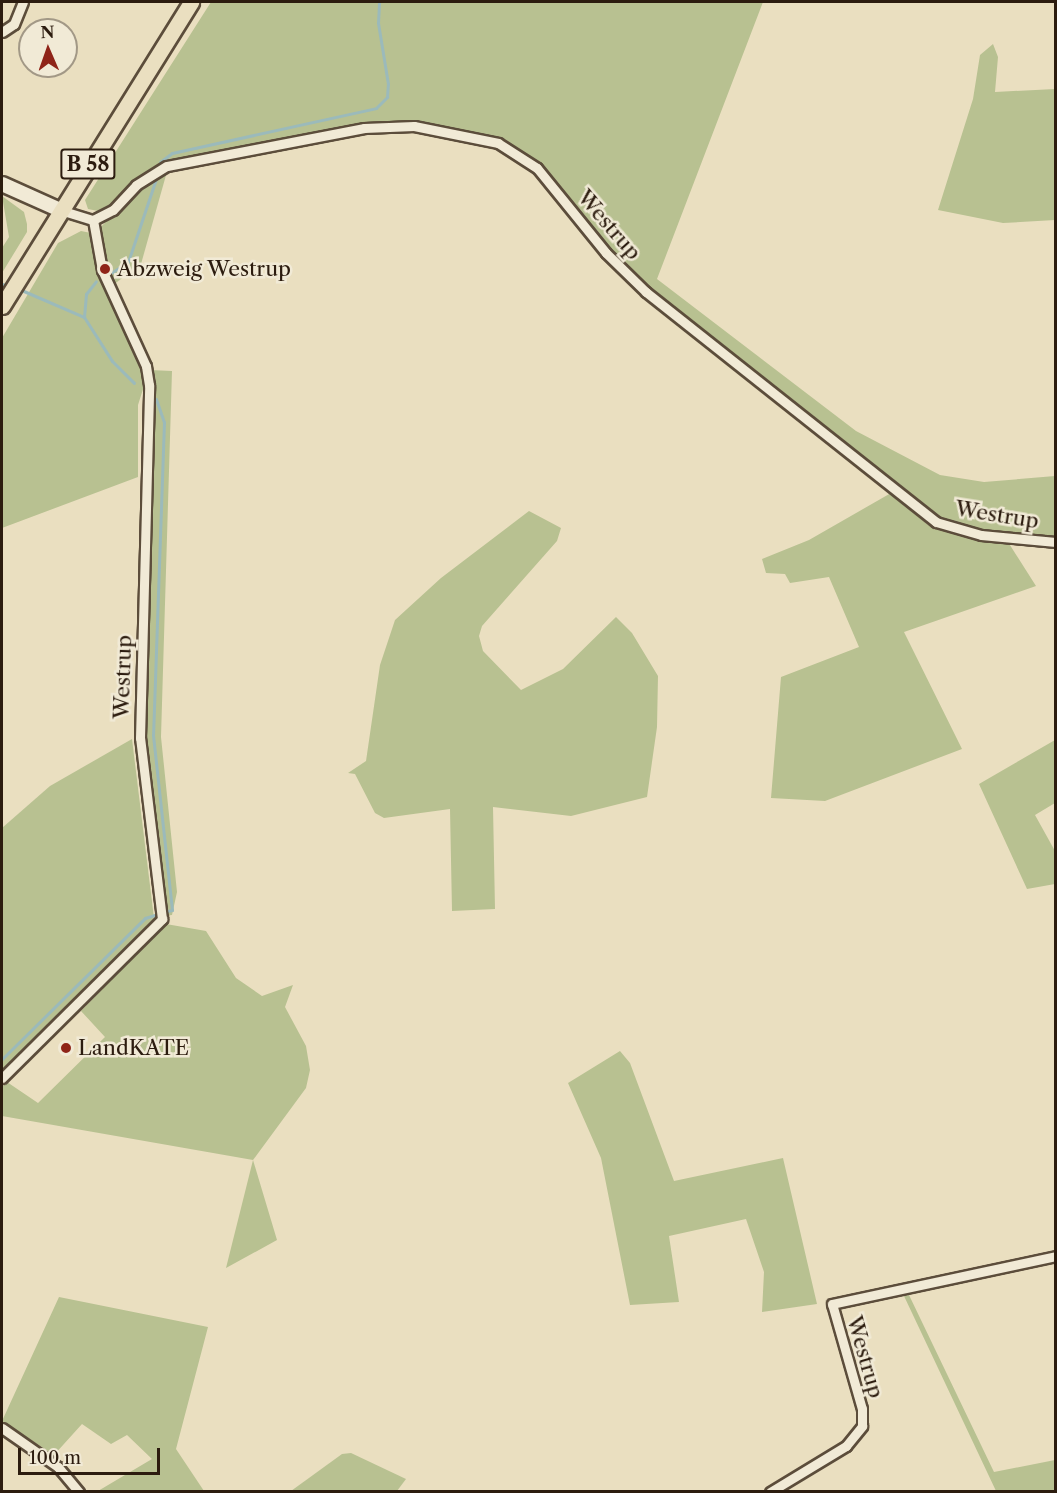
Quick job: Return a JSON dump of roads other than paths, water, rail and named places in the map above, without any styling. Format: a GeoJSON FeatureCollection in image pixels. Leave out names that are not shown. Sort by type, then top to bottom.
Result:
{"type":"FeatureCollection","features":[{"type":"Feature","properties":{"kind":"main road","name":"B 58"},"geometry":{"type":"LineString","coordinates":[[2,306],[191,2]]}},
{"type":"Feature","properties":{"kind":"street"},"geometry":{"type":"LineString","coordinates":[[2,32],[14,24],[23,2]]}},
{"type":"Feature","properties":{"kind":"street","name":"Westrup"},"geometry":{"type":"LineString","coordinates":[[2,1078],[162,919],[140,738],[149,385],[146,366],[102,270],[93,220],[114,210],[136,185],[167,166],[364,128],[414,126],[498,143],[537,168],[606,253],[646,292],[936,522],[981,535],[1056,542]]}},
{"type":"Feature","properties":{"kind":"street"},"geometry":{"type":"LineString","coordinates":[[2,184],[60,210],[93,220]]}},
{"type":"Feature","properties":{"kind":"street","name":"Westrup"},"geometry":{"type":"LineString","coordinates":[[770,1491],[846,1446],[862,1426],[862,1409],[832,1304],[1056,1256]]}},
{"type":"Feature","properties":{"kind":"street"},"geometry":{"type":"LineString","coordinates":[[2,1428],[58,1467],[79,1491]]}},
{"type":"Feature","properties":{"kind":"waterway"},"geometry":{"type":"LineString","coordinates":[[160,162],[172,153],[376,108],[387,97],[388,84],[378,23],[379,2]]}},
{"type":"Feature","properties":{"kind":"waterway"},"geometry":{"type":"LineString","coordinates":[[111,273],[128,262],[156,179]]}},
{"type":"Feature","properties":{"kind":"waterway"},"geometry":{"type":"LineString","coordinates":[[84,317],[86,294],[96,281]]}},
{"type":"Feature","properties":{"kind":"waterway"},"geometry":{"type":"LineString","coordinates":[[2,284],[10,286]]}},
{"type":"Feature","properties":{"kind":"waterway"},"geometry":{"type":"LineString","coordinates":[[19,289],[84,317],[112,361],[134,383]]}},
{"type":"Feature","properties":{"kind":"waterway"},"geometry":{"type":"LineString","coordinates":[[156,399],[164,422],[153,735],[172,910],[163,912]]}},
{"type":"Feature","properties":{"kind":"waterway"},"geometry":{"type":"LineString","coordinates":[[2,1059],[145,918],[160,913]]}},
{"type":"Feature","properties":{"kind":"place","name":"Abzweig Westrup"},"geometry":{"type":"Point","coordinates":[105,269]}},
{"type":"Feature","properties":{"kind":"place","name":"LandKATE"},"geometry":{"type":"Point","coordinates":[66,1048]}}]}
